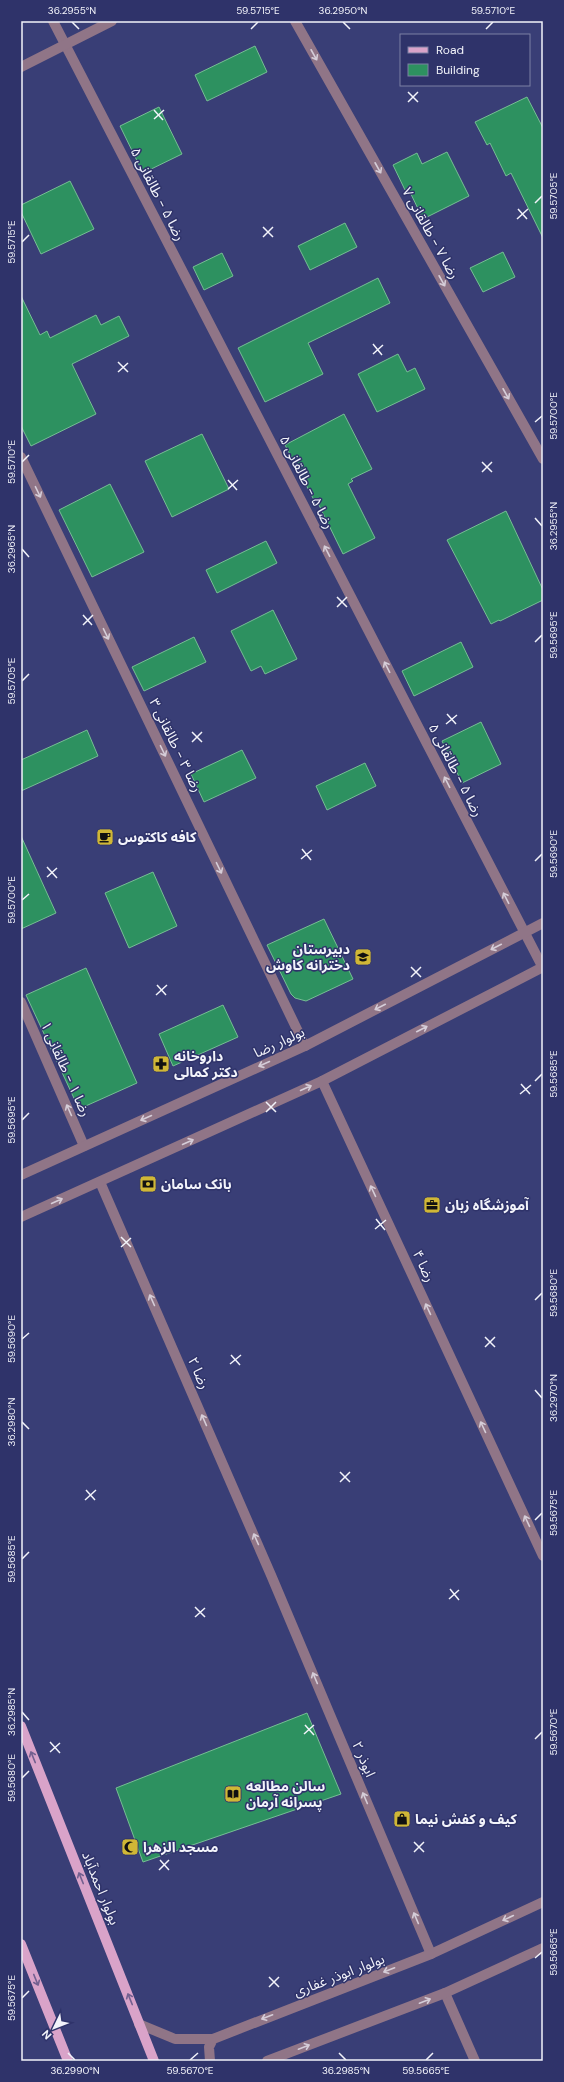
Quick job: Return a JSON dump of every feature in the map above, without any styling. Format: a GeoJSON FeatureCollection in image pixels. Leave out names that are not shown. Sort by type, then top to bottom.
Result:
{"type":"FeatureCollection","features":[{"type":"Feature","properties":{"kind":"main road","name":"بولوار احمدآباد"},"geometry":{"type":"LineString","coordinates":[[21,1726],[154,2061]]}},
{"type":"Feature","properties":{"kind":"main road"},"geometry":{"type":"LineString","coordinates":[[21,1944],[68,2061]]}},
{"type":"Feature","properties":{"kind":"street","name":"رضا ۵ - طالقانی ۵"},"geometry":{"type":"LineString","coordinates":[[53,21],[543,967]]}},
{"type":"Feature","properties":{"kind":"street"},"geometry":{"type":"LineString","coordinates":[[21,67],[112,21]]}},
{"type":"Feature","properties":{"kind":"street","name":"رضا ۷ - طالقانی ۷"},"geometry":{"type":"LineString","coordinates":[[295,21],[543,459]]}},
{"type":"Feature","properties":{"kind":"street","name":"رضا ۳ - طالقانی ۳"},"geometry":{"type":"LineString","coordinates":[[21,456],[305,1046]]}},
{"type":"Feature","properties":{"kind":"street","name":"بولوار رضا"},"geometry":{"type":"LineString","coordinates":[[21,1175],[305,1046],[543,923]]}},
{"type":"Feature","properties":{"kind":"street"},"geometry":{"type":"LineString","coordinates":[[21,1217],[322,1081],[543,967]]}},
{"type":"Feature","properties":{"kind":"street","name":"رضا ۱ - طالقانی ۱"},"geometry":{"type":"LineString","coordinates":[[21,1002],[84,1146]]}},
{"type":"Feature","properties":{"kind":"street","name":"رضا ۴"},"geometry":{"type":"LineString","coordinates":[[322,1081],[543,1556]]}},
{"type":"Feature","properties":{"kind":"street","name":"رضا ۲"},"geometry":{"type":"LineString","coordinates":[[100,1182],[272,1574]]}},
{"type":"Feature","properties":{"kind":"street","name":"ابوذر ۲"},"geometry":{"type":"LineString","coordinates":[[272,1574],[431,1954]]}},
{"type":"Feature","properties":{"kind":"street","name":"بولوار ابوذر غفاری"},"geometry":{"type":"LineString","coordinates":[[140,2024],[175,2039],[213,2039],[431,1954],[543,1902]]}},
{"type":"Feature","properties":{"kind":"street"},"geometry":{"type":"LineString","coordinates":[[267,2061],[445,1994],[543,1948]]}},
{"type":"Feature","properties":{"kind":"street"},"geometry":{"type":"LineString","coordinates":[[445,1994],[475,2061]]}},
{"type":"Feature","properties":{"kind":"street"},"geometry":{"type":"LineString","coordinates":[[210,2061],[209,2047],[213,2039]]}},
{"type":"Feature","properties":{"kind":"building"},"geometry":{"type":"Polygon","coordinates":[[[255,46],[267,72],[207,101],[195,75],[255,46]]]}},
{"type":"Feature","properties":{"kind":"building"},"geometry":{"type":"Polygon","coordinates":[[[527,97],[543,128],[543,238],[511,173],[506,176],[490,143],[487,145],[475,122],[527,97]]]}},
{"type":"Feature","properties":{"kind":"building"},"geometry":{"type":"Polygon","coordinates":[[[159,107],[182,154],[143,173],[120,126],[159,107]]]}},
{"type":"Feature","properties":{"kind":"building"},"geometry":{"type":"Polygon","coordinates":[[[447,152],[469,196],[423,219],[408,188],[405,190],[393,165],[417,153],[422,164],[447,152]]]}},
{"type":"Feature","properties":{"kind":"building"},"geometry":{"type":"Polygon","coordinates":[[[70,181],[94,229],[41,254],[21,212],[21,205],[70,181]]]}},
{"type":"Feature","properties":{"kind":"building"},"geometry":{"type":"Polygon","coordinates":[[[345,223],[357,247],[310,270],[298,246],[345,223]]]}},
{"type":"Feature","properties":{"kind":"building"},"geometry":{"type":"Polygon","coordinates":[[[503,252],[515,277],[483,292],[470,268],[503,252]]]}},
{"type":"Feature","properties":{"kind":"building"},"geometry":{"type":"Polygon","coordinates":[[[222,253],[233,276],[204,290],[193,267],[222,253]]]}},
{"type":"Feature","properties":{"kind":"building"},"geometry":{"type":"Polygon","coordinates":[[[378,278],[390,303],[308,343],[323,374],[265,402],[238,348],[378,278]]]}},
{"type":"Feature","properties":{"kind":"building"},"geometry":{"type":"Polygon","coordinates":[[[21,296],[40,335],[47,331],[50,338],[96,315],[101,325],[119,316],[129,336],[72,364],[96,414],[31,446],[21,426],[21,296]]]}},
{"type":"Feature","properties":{"kind":"building"},"geometry":{"type":"Polygon","coordinates":[[[398,354],[407,372],[415,368],[425,389],[377,412],[358,374],[398,354]]]}},
{"type":"Feature","properties":{"kind":"building"},"geometry":{"type":"Polygon","coordinates":[[[344,414],[372,469],[351,479],[353,481],[348,484],[375,538],[343,554],[316,499],[314,500],[285,445],[344,414]]]}},
{"type":"Feature","properties":{"kind":"building"},"geometry":{"type":"Polygon","coordinates":[[[202,434],[229,489],[172,517],[145,461],[202,434]]]}},
{"type":"Feature","properties":{"kind":"building"},"geometry":{"type":"Polygon","coordinates":[[[110,484],[144,552],[92,577],[59,510],[110,484]]]}},
{"type":"Feature","properties":{"kind":"building"},"geometry":{"type":"Polygon","coordinates":[[[506,511],[543,590],[543,600],[491,624],[447,540],[506,511]]]}},
{"type":"Feature","properties":{"kind":"building"},"geometry":{"type":"Polygon","coordinates":[[[266,541],[277,563],[217,593],[206,570],[266,541]]]}},
{"type":"Feature","properties":{"kind":"building"},"geometry":{"type":"Polygon","coordinates":[[[273,610],[297,659],[265,674],[261,666],[251,671],[231,631],[273,610]]]}},
{"type":"Feature","properties":{"kind":"building"},"geometry":{"type":"Polygon","coordinates":[[[194,637],[206,662],[144,691],[132,667],[194,637]]]}},
{"type":"Feature","properties":{"kind":"building"},"geometry":{"type":"Polygon","coordinates":[[[461,642],[473,667],[414,696],[402,671],[461,642]]]}},
{"type":"Feature","properties":{"kind":"building"},"geometry":{"type":"Polygon","coordinates":[[[481,722],[501,764],[462,783],[442,741],[481,722]]]}},
{"type":"Feature","properties":{"kind":"building"},"geometry":{"type":"Polygon","coordinates":[[[87,730],[98,756],[21,791],[21,760],[87,730]]]}},
{"type":"Feature","properties":{"kind":"building"},"geometry":{"type":"Polygon","coordinates":[[[242,750],[256,778],[204,802],[191,774],[242,750]]]}},
{"type":"Feature","properties":{"kind":"building"},"geometry":{"type":"Polygon","coordinates":[[[365,763],[376,786],[327,810],[316,786],[365,763]]]}},
{"type":"Feature","properties":{"kind":"building"},"geometry":{"type":"Polygon","coordinates":[[[21,836],[56,913],[21,929],[21,836]]]}},
{"type":"Feature","properties":{"kind":"building"},"geometry":{"type":"Polygon","coordinates":[[[153,872],[177,926],[129,948],[105,893],[153,872]]]}},
{"type":"Feature","properties":{"kind":"building"},"geometry":{"type":"Polygon","coordinates":[[[324,919],[353,979],[306,1001],[295,998],[291,994],[267,945],[324,919]]]}},
{"type":"Feature","properties":{"kind":"building"},"geometry":{"type":"Polygon","coordinates":[[[86,968],[137,1083],[79,1109],[26,995],[86,968]]]}},
{"type":"Feature","properties":{"kind":"building"},"geometry":{"type":"Polygon","coordinates":[[[223,1005],[238,1037],[173,1066],[159,1034],[223,1005]]]}},
{"type":"Feature","properties":{"kind":"building","name":"سالن مطالعه پسرانه آرمان"},"geometry":{"type":"Polygon","coordinates":[[[307,1713],[341,1794],[143,1862],[116,1788],[307,1713]]]}},
{"type":"Feature","properties":{"kind":"place","name":"کافه کاکتوس"},"geometry":{"type":"Point","coordinates":[105,837]}},
{"type":"Feature","properties":{"kind":"place","name":"دبیرستان دخترانه کاوش"},"geometry":{"type":"Point","coordinates":[363,957]}},
{"type":"Feature","properties":{"kind":"place","name":"داروخانه دکتر کمالی"},"geometry":{"type":"Point","coordinates":[161,1064]}},
{"type":"Feature","properties":{"kind":"place","name":"بانک سامان"},"geometry":{"type":"Point","coordinates":[148,1184]}},
{"type":"Feature","properties":{"kind":"place","name":"آموزشگاه زبان"},"geometry":{"type":"Point","coordinates":[432,1205]}},
{"type":"Feature","properties":{"kind":"place","name":"سالن مطالعه پسرانه آرمان"},"geometry":{"type":"Point","coordinates":[233,1794]}},
{"type":"Feature","properties":{"kind":"place","name":"کیف و کفش نیما"},"geometry":{"type":"Point","coordinates":[402,1819]}},
{"type":"Feature","properties":{"kind":"place","name":"مسجد الزهرا"},"geometry":{"type":"Point","coordinates":[130,1847]}}]}
